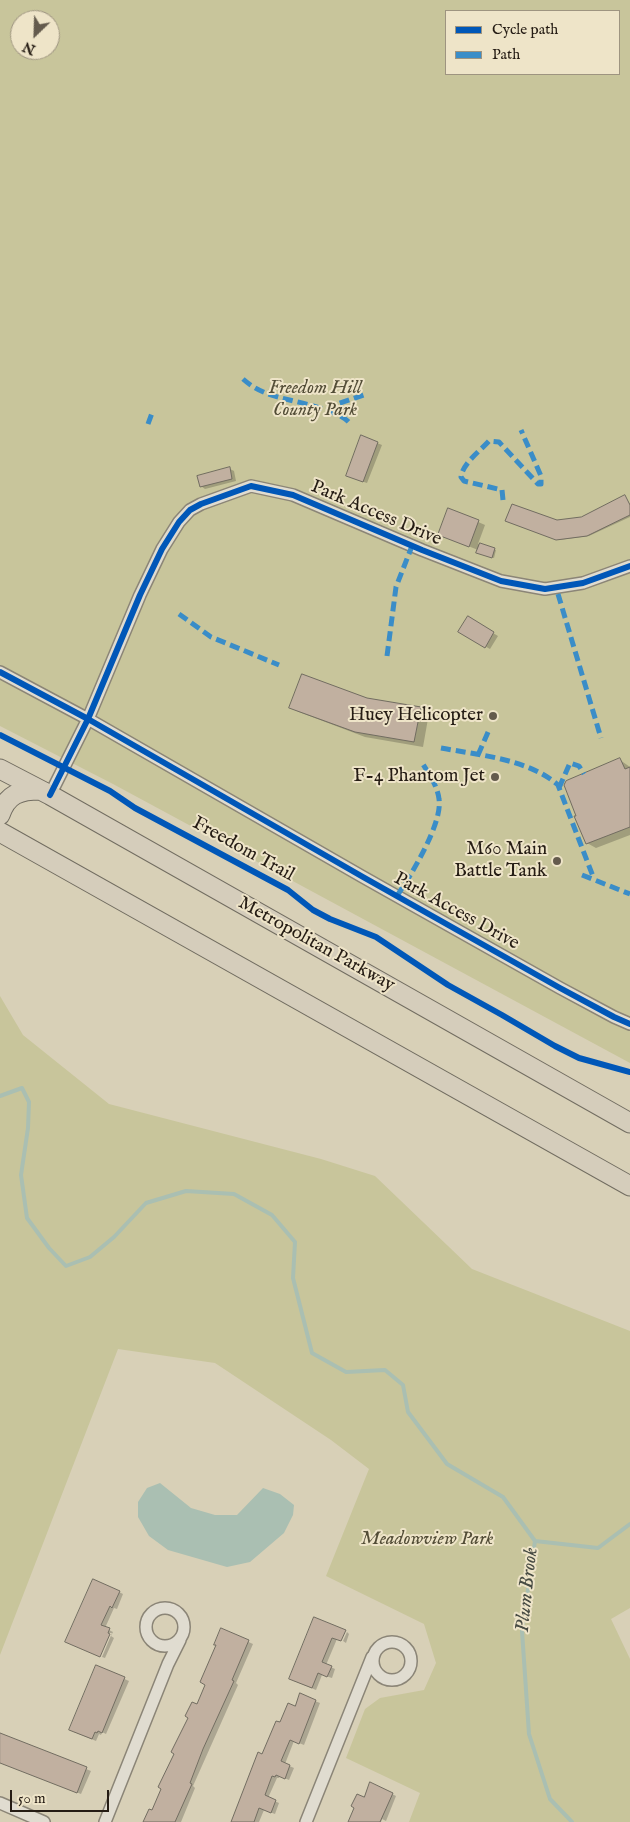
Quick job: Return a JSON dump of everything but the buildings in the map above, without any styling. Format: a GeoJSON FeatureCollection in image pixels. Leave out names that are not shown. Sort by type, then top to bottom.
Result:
{"type":"FeatureCollection","features":[{"type":"Feature","properties":{"kind":"main road","name":"Metropolitan Parkway"},"geometry":{"type":"LineString","coordinates":[[0,769],[45,792],[629,1122]]}},
{"type":"Feature","properties":{"kind":"main road"},"geometry":{"type":"LineString","coordinates":[[0,815],[4,805],[16,794],[25,790],[45,792]]}},
{"type":"Feature","properties":{"kind":"main road"},"geometry":{"type":"LineString","coordinates":[[0,832],[630,1186]]}},
{"type":"Feature","properties":{"kind":"street","name":"Park Access Drive"},"geometry":{"type":"LineString","coordinates":[[45,792],[88,718],[140,595],[162,549],[179,522],[190,510],[197,506],[251,486],[293,495],[501,582],[545,589],[583,583],[630,566]]}},
{"type":"Feature","properties":{"kind":"street","name":"Park Access Drive"},"geometry":{"type":"LineString","coordinates":[[0,672],[88,718],[363,877],[560,988],[630,1024]]}},
{"type":"Feature","properties":{"kind":"street"},"geometry":{"type":"LineString","coordinates":[[105,1822],[168,1664],[185,1628],[181,1616],[170,1608],[158,1609],[148,1617],[146,1630],[148,1636],[164,1654],[168,1664]]}},
{"type":"Feature","properties":{"kind":"street"},"geometry":{"type":"LineString","coordinates":[[156,1645],[169,1646],[180,1640]]}},
{"type":"Feature","properties":{"kind":"street"},"geometry":{"type":"LineString","coordinates":[[306,1822],[360,1687],[372,1657],[375,1650],[384,1642],[397,1642],[407,1649],[411,1661],[406,1673],[395,1680],[384,1678],[360,1687]]}},
{"type":"Feature","properties":{"kind":"street"},"geometry":{"type":"LineString","coordinates":[[372,1657],[374,1669],[384,1678]]}},
{"type":"Feature","properties":{"kind":"street"},"geometry":{"type":"LineString","coordinates":[[0,1804],[44,1822]]}},
{"type":"Feature","properties":{"kind":"green space","name":"Freedom Hill County Park"},"geometry":{"type":"Polygon","coordinates":[[[0,0],[630,0],[630,1063],[113,784],[0,726],[0,0]]]}},
{"type":"Feature","properties":{"kind":"green space","name":"Meadowview Park"},"geometry":{"type":"Polygon","coordinates":[[[0,996],[23,1035],[109,1104],[321,1159],[375,1176],[472,1269],[630,1331],[630,1608],[611,1619],[630,1659],[630,1822],[409,1822],[420,1793],[346,1758],[365,1709],[380,1698],[424,1690],[436,1663],[424,1624],[326,1576],[369,1469],[331,1440],[215,1363],[118,1349],[0,1655],[0,996]]]}},
{"type":"Feature","properties":{"kind":"shaded area"},"geometry":{"type":"Polygon","coordinates":[[[160,1483],[191,1508],[215,1515],[237,1515],[263,1488],[280,1494],[294,1505],[293,1515],[284,1533],[250,1562],[227,1567],[168,1550],[149,1536],[138,1517],[138,1502],[147,1488],[160,1483]]]}},
{"type":"Feature","properties":{"kind":"waterway","name":"Plum Brook"},"geometry":{"type":"LineString","coordinates":[[0,1096],[22,1088],[29,1102],[28,1128],[21,1175],[27,1218],[49,1248],[66,1266],[90,1257],[114,1237],[146,1203],[186,1191],[234,1194],[272,1215],[295,1242],[293,1278],[312,1353],[346,1372],[385,1370],[403,1385],[408,1412],[447,1464],[503,1497],[535,1541],[522,1631],[529,1734],[550,1799],[572,1822]]}},
{"type":"Feature","properties":{"kind":"waterway"},"geometry":{"type":"LineString","coordinates":[[535,1541],[598,1548],[630,1524]]}},
{"type":"Feature","properties":{"kind":"marked path"},"geometry":{"type":"LineString","coordinates":[[243,379],[271,395],[337,414],[346,419],[351,425]]}},
{"type":"Feature","properties":{"kind":"marked path"},"geometry":{"type":"LineString","coordinates":[[328,411],[331,406],[367,394]]}},
{"type":"Feature","properties":{"kind":"marked path"},"geometry":{"type":"LineString","coordinates":[[148,424],[152,413]]}},
{"type":"Feature","properties":{"kind":"marked path"},"geometry":{"type":"LineString","coordinates":[[503,500],[502,490],[464,481],[461,477],[462,472],[468,462],[489,441],[499,442],[538,484],[541,484],[541,476],[521,430]]}},
{"type":"Feature","properties":{"kind":"marked path"},"geometry":{"type":"LineString","coordinates":[[387,656],[396,587],[412,546]]}},
{"type":"Feature","properties":{"kind":"marked path"},"geometry":{"type":"LineString","coordinates":[[558,594],[601,738]]}},
{"type":"Feature","properties":{"kind":"marked path"},"geometry":{"type":"LineString","coordinates":[[179,614],[211,637],[279,665]]}},
{"type":"Feature","properties":{"kind":"marked path"},"geometry":{"type":"LineString","coordinates":[[478,755],[489,730]]}},
{"type":"Feature","properties":{"kind":"marked path"},"geometry":{"type":"LineString","coordinates":[[441,748],[502,759],[518,764],[533,769],[558,785],[594,879]]}},
{"type":"Feature","properties":{"kind":"marked path"},"geometry":{"type":"LineString","coordinates":[[397,896],[425,849],[439,809],[436,788],[421,761]]}},
{"type":"Feature","properties":{"kind":"marked path"},"geometry":{"type":"LineString","coordinates":[[559,788],[570,763],[579,766],[584,774]]}},
{"type":"Feature","properties":{"kind":"marked path"},"geometry":{"type":"LineString","coordinates":[[582,875],[630,894]]}},
{"type":"Feature","properties":{"kind":"cycle path"},"geometry":{"type":"LineString","coordinates":[[50,795],[88,719],[140,595],[162,549],[179,522],[190,510],[201,504],[251,486],[293,495],[422,550],[501,581],[545,589],[583,583],[630,566]]}},
{"type":"Feature","properties":{"kind":"cycle path"},"geometry":{"type":"LineString","coordinates":[[0,672],[88,719],[560,988],[630,1024]]}},
{"type":"Feature","properties":{"kind":"cycle path","name":"Freedom Trail"},"geometry":{"type":"LineString","coordinates":[[0,735],[110,791],[135,808],[288,890],[313,910],[330,919],[376,937],[448,985],[555,1046],[579,1058],[630,1072]]}},
{"type":"Feature","properties":{"kind":"place","name":"Huey Helicopter"},"geometry":{"type":"Point","coordinates":[493,716]}},
{"type":"Feature","properties":{"kind":"place","name":"F-4 Phantom Jet"},"geometry":{"type":"Point","coordinates":[495,777]}},
{"type":"Feature","properties":{"kind":"place","name":"M60 Main Battle Tank"},"geometry":{"type":"Point","coordinates":[557,861]}}]}
